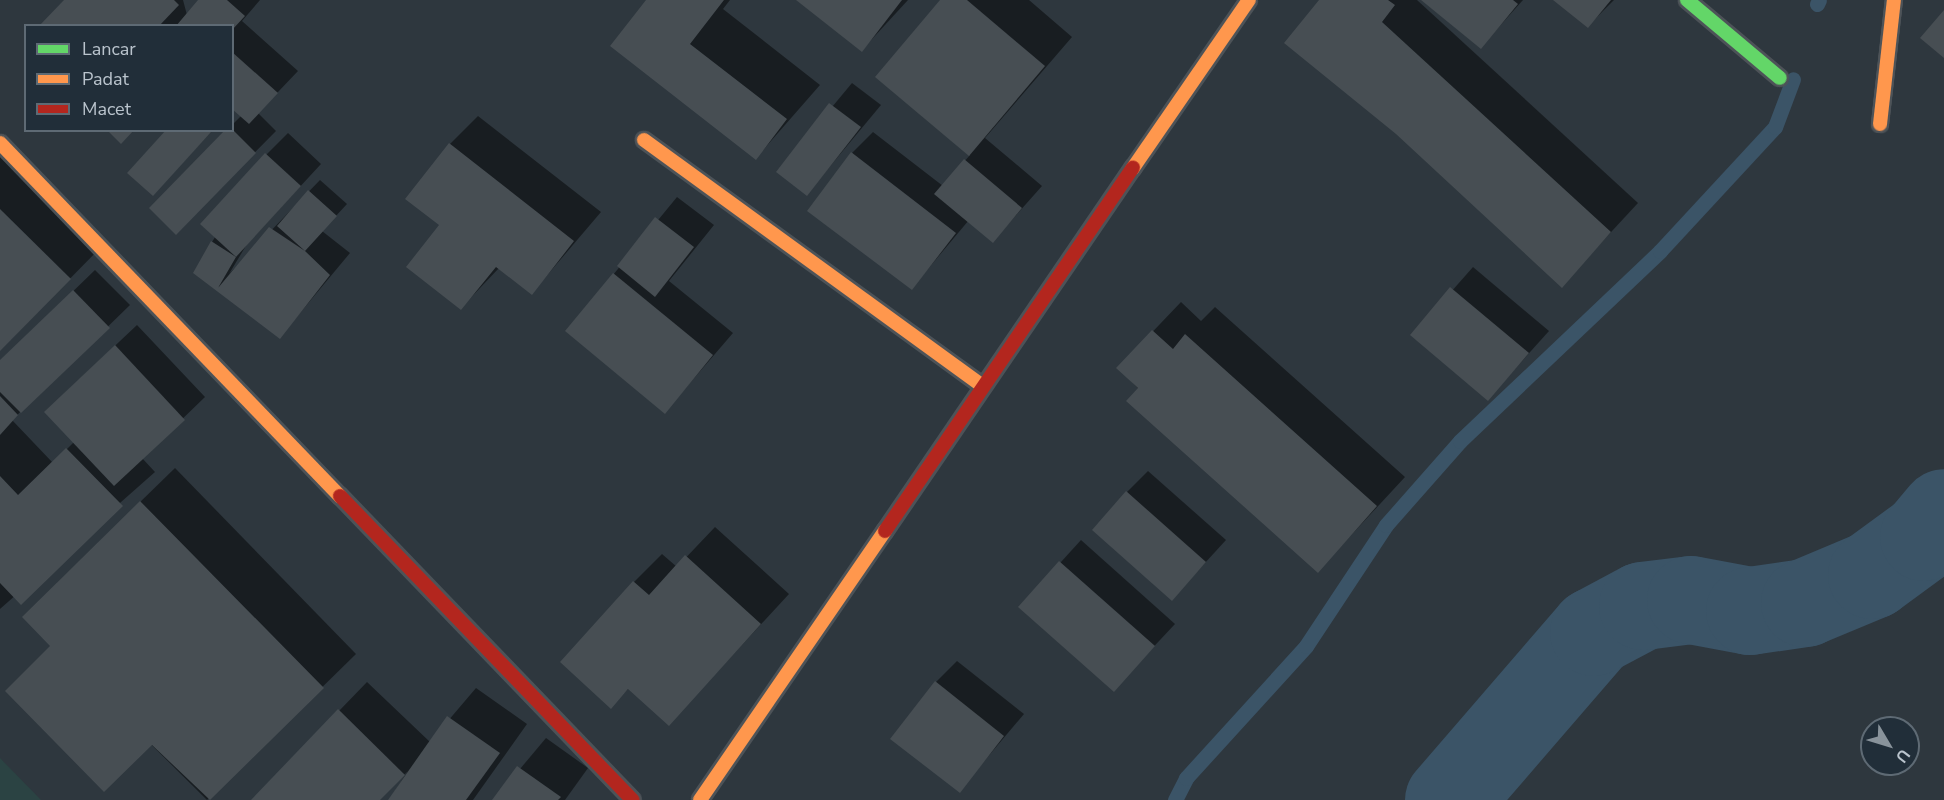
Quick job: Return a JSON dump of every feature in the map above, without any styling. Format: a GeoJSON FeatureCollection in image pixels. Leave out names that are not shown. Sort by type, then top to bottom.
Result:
{"type":"FeatureCollection","features":[{"type":"Feature","properties":{"kind":"street"},"geometry":{"type":"LineString","coordinates":[[700,800],[981,385],[1249,0]]}},
{"type":"Feature","properties":{"kind":"street"},"geometry":{"type":"LineString","coordinates":[[1688,0],[1780,78]]}},
{"type":"Feature","properties":{"kind":"street"},"geometry":{"type":"LineString","coordinates":[[1880,124],[1894,0]]}},
{"type":"Feature","properties":{"kind":"street"},"geometry":{"type":"LineString","coordinates":[[644,140],[981,385]]}},
{"type":"Feature","properties":{"kind":"street"},"geometry":{"type":"LineString","coordinates":[[0,143],[633,800]]}},
{"type":"Feature","properties":{"kind":"green space"},"geometry":{"type":"Polygon","coordinates":[[[0,758],[41,800],[0,800],[0,758]]]}},
{"type":"Feature","properties":{"kind":"building"},"geometry":{"type":"Polygon","coordinates":[[[64,0],[174,0],[179,5],[161,24],[41,24],[64,0]]]}},
{"type":"Feature","properties":{"kind":"building"},"geometry":{"type":"Polygon","coordinates":[[[198,0],[227,0],[245,16],[234,28],[234,24],[178,24],[198,0]]]}},
{"type":"Feature","properties":{"kind":"building"},"geometry":{"type":"Polygon","coordinates":[[[646,0],[724,0],[690,44],[787,119],[756,160],[610,46],[646,0]]]}},
{"type":"Feature","properties":{"kind":"building"},"geometry":{"type":"Polygon","coordinates":[[[796,0],[902,0],[862,52],[796,0]]]}},
{"type":"Feature","properties":{"kind":"building"},"geometry":{"type":"Polygon","coordinates":[[[940,0],[967,0],[1045,66],[969,156],[875,77],[940,0]]]}},
{"type":"Feature","properties":{"kind":"building"},"geometry":{"type":"Polygon","coordinates":[[[1319,0],[1388,0],[1395,5],[1382,22],[1611,232],[1562,288],[1396,134],[1284,43],[1319,0]]]}},
{"type":"Feature","properties":{"kind":"building"},"geometry":{"type":"Polygon","coordinates":[[[1421,0],[1513,0],[1518,4],[1481,49],[1421,0]]]}},
{"type":"Feature","properties":{"kind":"building"},"geometry":{"type":"Polygon","coordinates":[[[1553,0],[1611,0],[1588,28],[1553,0]]]}},
{"type":"Feature","properties":{"kind":"building"},"geometry":{"type":"Polygon","coordinates":[[[1944,10],[1944,58],[1920,38],[1944,10]]]}},
{"type":"Feature","properties":{"kind":"building"},"geometry":{"type":"Polygon","coordinates":[[[234,54],[278,93],[249,124],[234,111],[234,54]]]}},
{"type":"Feature","properties":{"kind":"building"},"geometry":{"type":"Polygon","coordinates":[[[829,103],[861,127],[807,196],[776,172],[829,103]]]}},
{"type":"Feature","properties":{"kind":"building"},"geometry":{"type":"Polygon","coordinates":[[[234,131],[256,153],[176,235],[149,208],[223,132],[234,131]]]}},
{"type":"Feature","properties":{"kind":"building"},"geometry":{"type":"Polygon","coordinates":[[[109,132],[132,132],[121,144],[109,132]]]}},
{"type":"Feature","properties":{"kind":"building"},"geometry":{"type":"Polygon","coordinates":[[[164,132],[211,132],[153,196],[127,173],[164,132]]]}},
{"type":"Feature","properties":{"kind":"building"},"geometry":{"type":"Polygon","coordinates":[[[449,143],[574,241],[532,295],[496,267],[461,310],[406,267],[439,225],[405,199],[449,143]]]}},
{"type":"Feature","properties":{"kind":"building"},"geometry":{"type":"Polygon","coordinates":[[[851,152],[956,233],[912,290],[807,211],[851,152]]]}},
{"type":"Feature","properties":{"kind":"building"},"geometry":{"type":"Polygon","coordinates":[[[265,153],[301,186],[236,257],[200,224],[265,153]]]}},
{"type":"Feature","properties":{"kind":"building"},"geometry":{"type":"Polygon","coordinates":[[[964,159],[1022,208],[993,243],[934,194],[964,159]]]}},
{"type":"Feature","properties":{"kind":"building"},"geometry":{"type":"Polygon","coordinates":[[[308,190],[337,216],[305,251],[277,226],[308,190]]]}},
{"type":"Feature","properties":{"kind":"building"},"geometry":{"type":"Polygon","coordinates":[[[0,209],[71,279],[0,351],[0,209]]]}},
{"type":"Feature","properties":{"kind":"building"},"geometry":{"type":"Polygon","coordinates":[[[655,217],[694,247],[655,297],[617,266],[655,217]]]}},
{"type":"Feature","properties":{"kind":"building"},"geometry":{"type":"Polygon","coordinates":[[[269,227],[305,251],[330,275],[280,339],[193,273],[211,241],[236,257],[218,288],[269,227]]]}},
{"type":"Feature","properties":{"kind":"building"},"geometry":{"type":"Polygon","coordinates":[[[613,273],[713,355],[665,414],[565,331],[613,273]]]}},
{"type":"Feature","properties":{"kind":"building"},"geometry":{"type":"Polygon","coordinates":[[[1450,287],[1529,353],[1488,401],[1410,335],[1450,287]]]}},
{"type":"Feature","properties":{"kind":"building"},"geometry":{"type":"Polygon","coordinates":[[[73,290],[110,328],[21,413],[0,392],[0,360],[73,290]]]}},
{"type":"Feature","properties":{"kind":"building"},"geometry":{"type":"Polygon","coordinates":[[[1152,330],[1173,349],[1185,334],[1377,506],[1318,573],[1126,401],[1138,388],[1116,368],[1152,330]]]}},
{"type":"Feature","properties":{"kind":"building"},"geometry":{"type":"Polygon","coordinates":[[[115,345],[185,420],[114,486],[44,412],[115,345]]]}},
{"type":"Feature","properties":{"kind":"building"},"geometry":{"type":"Polygon","coordinates":[[[0,396],[18,415],[0,435],[0,396]]]}},
{"type":"Feature","properties":{"kind":"building"},"geometry":{"type":"Polygon","coordinates":[[[66,448],[123,506],[21,605],[0,583],[0,476],[18,495],[66,448]]]}},
{"type":"Feature","properties":{"kind":"building"},"geometry":{"type":"Polygon","coordinates":[[[1126,491],[1206,562],[1172,601],[1092,530],[1126,491]]]}},
{"type":"Feature","properties":{"kind":"building"},"geometry":{"type":"Polygon","coordinates":[[[140,501],[324,688],[210,800],[152,745],[104,792],[5,691],[50,646],[22,617],[140,501]]]}},
{"type":"Feature","properties":{"kind":"building"},"geometry":{"type":"Polygon","coordinates":[[[685,555],[761,624],[669,726],[628,689],[611,709],[560,662],[633,581],[649,595],[685,555]]]}},
{"type":"Feature","properties":{"kind":"building"},"geometry":{"type":"Polygon","coordinates":[[[1059,561],[1155,646],[1114,692],[1018,607],[1059,561]]]}},
{"type":"Feature","properties":{"kind":"building"},"geometry":{"type":"Polygon","coordinates":[[[935,681],[1004,736],[960,793],[890,739],[935,681]]]}},
{"type":"Feature","properties":{"kind":"building"},"geometry":{"type":"Polygon","coordinates":[[[338,709],[405,775],[380,800],[251,800],[338,709]]]}},
{"type":"Feature","properties":{"kind":"building"},"geometry":{"type":"Polygon","coordinates":[[[447,716],[500,753],[466,800],[388,800],[447,716]]]}},
{"type":"Feature","properties":{"kind":"building"},"geometry":{"type":"Polygon","coordinates":[[[517,766],[561,797],[558,800],[492,800],[517,766]]]}},
{"type":"Feature","properties":{"kind":"waterway"},"geometry":{"type":"LineString","coordinates":[[1817,4],[1819,0]]}},
{"type":"Feature","properties":{"kind":"waterway"},"geometry":{"type":"LineString","coordinates":[[1175,800],[1186,778],[1306,646],[1386,525],[1460,441],[1660,251],[1775,127],[1793,79]]}},
{"type":"Feature","properties":{"kind":"waterway"},"geometry":{"type":"LineString","coordinates":[[1449,800],[1594,632],[1643,606],[1691,600],[1750,611],[1805,603],[1872,575],[1924,537],[1944,513]]}},
{"type":"Feature","properties":{"kind":"traffic: fast"},"geometry":{"type":"LineString","coordinates":[[1687,0],[1780,78]]}},
{"type":"Feature","properties":{"kind":"traffic: slow"},"geometry":{"type":"LineString","coordinates":[[1133,168],[1249,0]]}},
{"type":"Feature","properties":{"kind":"traffic: slow"},"geometry":{"type":"LineString","coordinates":[[1880,124],[1894,0]]}},
{"type":"Feature","properties":{"kind":"traffic: slow"},"geometry":{"type":"LineString","coordinates":[[644,140],[981,385]]}},
{"type":"Feature","properties":{"kind":"traffic: slow"},"geometry":{"type":"LineString","coordinates":[[0,143],[340,496]]}},
{"type":"Feature","properties":{"kind":"traffic: slow"},"geometry":{"type":"LineString","coordinates":[[700,800],[885,531]]}},
{"type":"Feature","properties":{"kind":"traffic: jam"},"geometry":{"type":"LineString","coordinates":[[885,531],[1133,168]]}},
{"type":"Feature","properties":{"kind":"traffic: jam"},"geometry":{"type":"LineString","coordinates":[[340,496],[633,800]]}}]}
